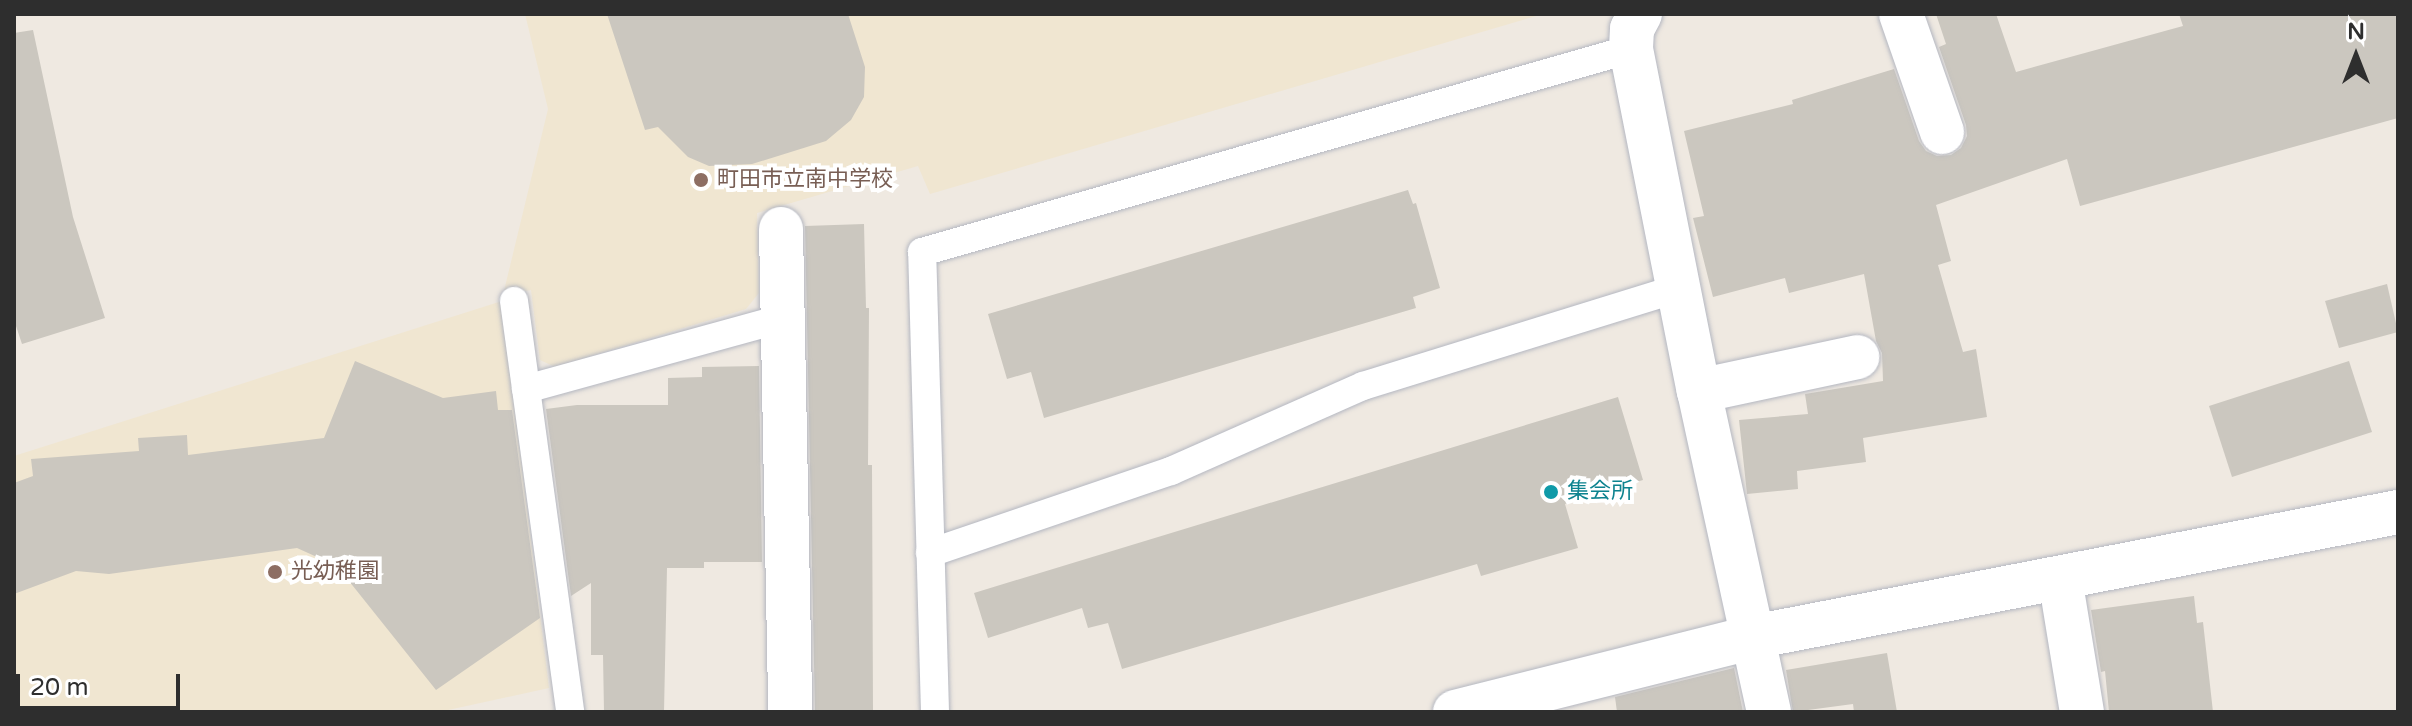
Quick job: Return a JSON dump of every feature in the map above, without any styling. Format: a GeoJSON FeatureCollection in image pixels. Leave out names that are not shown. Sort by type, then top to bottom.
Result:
{"type":"FeatureCollection","features":[{"type":"Feature","properties":{"kind":"street"},"geometry":{"type":"LineString","coordinates":[[1901,14],[1942,132]]}},
{"type":"Feature","properties":{"kind":"street"},"geometry":{"type":"LineString","coordinates":[[1635,31],[1699,391],[1769,712]]}},
{"type":"Feature","properties":{"kind":"street"},"geometry":{"type":"LineString","coordinates":[[781,229],[790,712]]}},
{"type":"Feature","properties":{"kind":"street"},"geometry":{"type":"LineString","coordinates":[[1699,391],[1857,357]]}},
{"type":"Feature","properties":{"kind":"street"},"geometry":{"type":"LineString","coordinates":[[1455,712],[1753,637],[2398,512]]}},
{"type":"Feature","properties":{"kind":"street"},"geometry":{"type":"LineString","coordinates":[[2060,578],[2082,712]]}},
{"type":"Feature","properties":{"kind":"lane"},"geometry":{"type":"LineString","coordinates":[[935,712],[922,252],[1635,31]]}},
{"type":"Feature","properties":{"kind":"lane"},"geometry":{"type":"LineString","coordinates":[[930,553],[1171,471],[1363,386],[1679,288]]}},
{"type":"Feature","properties":{"kind":"lane"},"geometry":{"type":"LineString","coordinates":[[514,301],[570,712]]}},
{"type":"Feature","properties":{"kind":"lane"},"geometry":{"type":"LineString","coordinates":[[526,389],[783,318]]}},
{"type":"Feature","properties":{"kind":"shaded area","name":"町田市立南中学校"},"geometry":{"type":"Polygon","coordinates":[[[525,14],[1543,14],[930,194],[918,166],[757,213],[759,293],[746,309],[555,367],[540,360],[531,290],[503,295],[548,109],[525,14]]]}},
{"type":"Feature","properties":{"kind":"shaded area","name":"光幼稚園"},"geometry":{"type":"Polygon","coordinates":[[[502,301],[549,688],[439,712],[14,712],[14,456],[502,301]]]}},
{"type":"Feature","properties":{"kind":"building"},"geometry":{"type":"Polygon","coordinates":[[[607,14],[848,14],[865,67],[864,97],[851,120],[826,141],[752,164],[709,166],[688,157],[658,127],[645,130],[607,14]]]}},
{"type":"Feature","properties":{"kind":"building"},"geometry":{"type":"Polygon","coordinates":[[[1936,14],[1996,14],[2016,72],[2183,26],[2179,14],[2398,14],[2398,118],[2080,206],[2067,159],[1936,205],[1951,261],[1938,265],[1963,352],[1976,349],[1987,417],[1863,438],[1866,462],[1797,471],[1798,489],[1747,494],[1739,420],[1808,414],[1805,394],[1883,381],[1882,353],[1876,341],[1864,274],[1789,293],[1785,278],[1713,297],[1693,218],[1704,216],[1684,131],[1793,104],[1792,100],[1894,69],[1919,141],[1926,151],[1937,156],[1951,155],[1961,148],[1967,136],[1966,125],[1939,47],[1946,44],[1936,14]]]}},
{"type":"Feature","properties":{"kind":"building"},"geometry":{"type":"Polygon","coordinates":[[[33,30],[73,217],[105,318],[22,344],[14,320],[14,33],[33,30]]]}},
{"type":"Feature","properties":{"kind":"building"},"geometry":{"type":"Polygon","coordinates":[[[1408,190],[1413,204],[1416,203],[1440,288],[1413,297],[1416,308],[1044,418],[1031,372],[1007,379],[988,314],[1408,190]]]}},
{"type":"Feature","properties":{"kind":"building"},"geometry":{"type":"Polygon","coordinates":[[[864,224],[866,308],[869,308],[868,465],[872,465],[873,712],[815,712],[805,226],[864,224]]]}},
{"type":"Feature","properties":{"kind":"building"},"geometry":{"type":"Polygon","coordinates":[[[2387,284],[2398,332],[2339,348],[2325,301],[2387,284]]]}},
{"type":"Feature","properties":{"kind":"building"},"geometry":{"type":"Polygon","coordinates":[[[355,361],[443,398],[496,391],[498,410],[512,410],[540,618],[436,690],[337,566],[297,548],[109,574],[76,571],[14,594],[14,483],[33,476],[31,459],[139,451],[138,438],[187,435],[188,455],[324,438],[355,361]]]}},
{"type":"Feature","properties":{"kind":"building"},"geometry":{"type":"Polygon","coordinates":[[[2349,361],[2372,432],[2232,477],[2209,406],[2349,361]]]}},
{"type":"Feature","properties":{"kind":"building"},"geometry":{"type":"Polygon","coordinates":[[[759,366],[762,562],[704,562],[704,568],[667,568],[664,712],[604,712],[603,655],[591,655],[591,583],[571,596],[546,409],[577,405],[668,405],[668,378],[702,377],[702,367],[759,366]]]}},
{"type":"Feature","properties":{"kind":"building"},"geometry":{"type":"Polygon","coordinates":[[[1618,397],[1643,480],[1565,504],[1578,548],[1481,576],[1477,564],[1122,669],[1108,623],[1088,628],[1082,608],[988,638],[974,593],[1618,397]]]}},
{"type":"Feature","properties":{"kind":"building"},"geometry":{"type":"Polygon","coordinates":[[[2194,596],[2197,623],[2203,622],[2213,712],[2109,712],[2105,671],[2101,672],[2091,610],[2194,596]]]}},
{"type":"Feature","properties":{"kind":"building"},"geometry":{"type":"Polygon","coordinates":[[[1887,653],[1897,712],[1854,712],[1853,704],[1793,712],[1786,670],[1887,653]]]}},
{"type":"Feature","properties":{"kind":"building"},"geometry":{"type":"Polygon","coordinates":[[[1734,668],[1743,712],[1617,712],[1615,697],[1734,668]]]}},
{"type":"Feature","properties":{"kind":"place","name":"町田市立南中学校"},"geometry":{"type":"Point","coordinates":[701,180]}},
{"type":"Feature","properties":{"kind":"place","name":"集会所"},"geometry":{"type":"Point","coordinates":[1551,492]}},
{"type":"Feature","properties":{"kind":"place","name":"光幼稚園"},"geometry":{"type":"Point","coordinates":[275,572]}}]}
